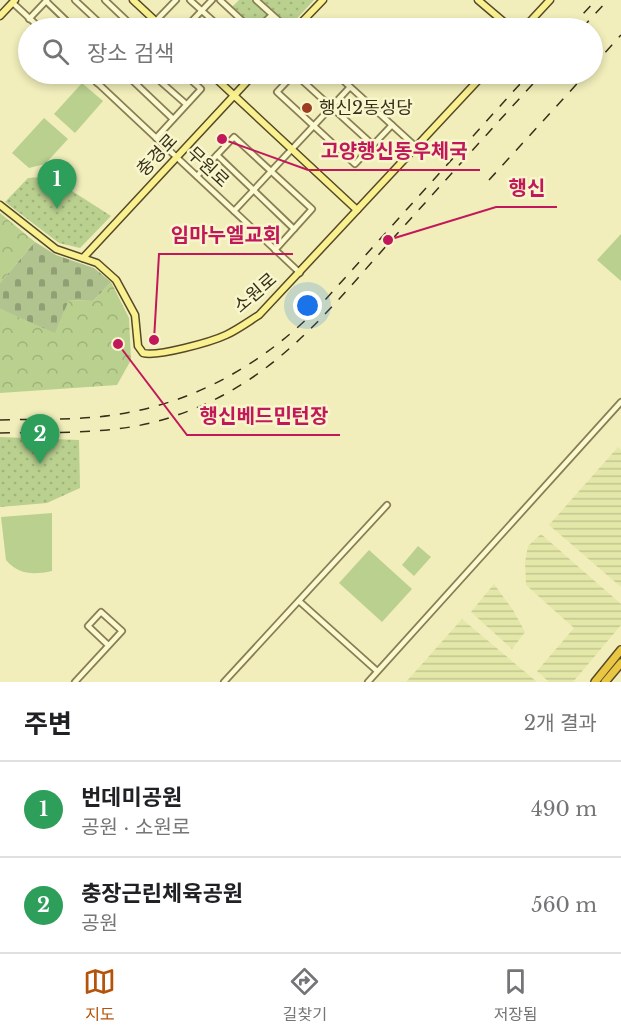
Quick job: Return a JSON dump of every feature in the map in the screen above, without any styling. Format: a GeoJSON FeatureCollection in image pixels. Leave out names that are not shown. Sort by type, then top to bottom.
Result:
{"type":"FeatureCollection","features":[{"type":"Feature","properties":{"kind":"highway"},"geometry":{"type":"LineString","coordinates":[[594,682],[621,650]]}},
{"type":"Feature","properties":{"kind":"highway"},"geometry":{"type":"LineString","coordinates":[[605,682],[621,663]]}},
{"type":"Feature","properties":{"kind":"main road"},"geometry":{"type":"LineString","coordinates":[[133,0],[152,18]]}},
{"type":"Feature","properties":{"kind":"main road"},"geometry":{"type":"LineString","coordinates":[[305,18],[322,0]]}},
{"type":"Feature","properties":{"kind":"main road"},"geometry":{"type":"LineString","coordinates":[[478,0],[499,18]]}},
{"type":"Feature","properties":{"kind":"main road"},"geometry":{"type":"LineString","coordinates":[[533,18],[550,0]]}},
{"type":"Feature","properties":{"kind":"main road"},"geometry":{"type":"LineString","coordinates":[[2,11],[14,1]]}},
{"type":"Feature","properties":{"kind":"main road"},"geometry":{"type":"LineString","coordinates":[[222,84],[357,210]]}},
{"type":"Feature","properties":{"kind":"main road","name":"충경로"},"geometry":{"type":"LineString","coordinates":[[82,258],[244,84]]}},
{"type":"Feature","properties":{"kind":"main road","name":"소원로"},"geometry":{"type":"LineString","coordinates":[[0,205],[56,249],[97,263],[116,280],[135,315],[138,346],[143,352],[150,354],[186,348],[225,335],[259,315],[474,84]]}},
{"type":"Feature","properties":{"kind":"street"},"geometry":{"type":"LineString","coordinates":[[75,0],[94,18]]}},
{"type":"Feature","properties":{"kind":"street"},"geometry":{"type":"LineString","coordinates":[[105,0],[124,18]]}},
{"type":"Feature","properties":{"kind":"street"},"geometry":{"type":"LineString","coordinates":[[160,18],[176,0]]}},
{"type":"Feature","properties":{"kind":"street"},"geometry":{"type":"LineString","coordinates":[[190,0],[209,18]]}},
{"type":"Feature","properties":{"kind":"street"},"geometry":{"type":"LineString","coordinates":[[194,18],[212,0]]}},
{"type":"Feature","properties":{"kind":"street"},"geometry":{"type":"LineString","coordinates":[[220,0],[239,18]]}},
{"type":"Feature","properties":{"kind":"street"},"geometry":{"type":"LineString","coordinates":[[256,0],[275,18]]}},
{"type":"Feature","properties":{"kind":"street"},"geometry":{"type":"LineString","coordinates":[[14,1],[29,18]]}},
{"type":"Feature","properties":{"kind":"street"},"geometry":{"type":"LineString","coordinates":[[31,18],[47,1],[64,18]]}},
{"type":"Feature","properties":{"kind":"street"},"geometry":{"type":"LineString","coordinates":[[269,18],[272,15]]}},
{"type":"Feature","properties":{"kind":"street","name":"무원로"},"geometry":{"type":"LineString","coordinates":[[99,84],[300,273]]}},
{"type":"Feature","properties":{"kind":"street"},"geometry":{"type":"LineString","coordinates":[[136,84],[173,119]]}},
{"type":"Feature","properties":{"kind":"street"},"geometry":{"type":"LineString","coordinates":[[163,84],[186,104]]}},
{"type":"Feature","properties":{"kind":"street"},"geometry":{"type":"LineString","coordinates":[[156,138],[201,89],[195,84]]}},
{"type":"Feature","properties":{"kind":"street"},"geometry":{"type":"LineString","coordinates":[[285,84],[277,92],[355,165],[392,125]]}},
{"type":"Feature","properties":{"kind":"street"},"geometry":{"type":"LineString","coordinates":[[306,84],[373,145]]}},
{"type":"Feature","properties":{"kind":"street"},"geometry":{"type":"LineString","coordinates":[[347,84],[415,146]]}},
{"type":"Feature","properties":{"kind":"street"},"geometry":{"type":"LineString","coordinates":[[234,211],[350,87]]}},
{"type":"Feature","properties":{"kind":"street"},"geometry":{"type":"LineString","coordinates":[[197,176],[234,137],[312,209],[275,250]]}},
{"type":"Feature","properties":{"kind":"street"},"geometry":{"type":"LineString","coordinates":[[217,155],[294,229]]}},
{"type":"Feature","properties":{"kind":"street"},"geometry":{"type":"LineString","coordinates":[[368,682],[621,402]]}},
{"type":"Feature","properties":{"kind":"street"},"geometry":{"type":"LineString","coordinates":[[224,682],[387,505]]}},
{"type":"Feature","properties":{"kind":"street"},"geometry":{"type":"LineString","coordinates":[[299,601],[377,671]]}},
{"type":"Feature","properties":{"kind":"street"},"geometry":{"type":"LineString","coordinates":[[75,682],[122,631],[101,612],[88,626],[108,645]]}},
{"type":"Feature","properties":{"kind":"green space"},"geometry":{"type":"Polygon","coordinates":[[[239,0],[251,0],[268,16],[266,18],[241,18],[231,8],[239,0]]]}},
{"type":"Feature","properties":{"kind":"green space"},"geometry":{"type":"Polygon","coordinates":[[[262,0],[314,0],[297,18],[281,18],[262,0]]]}},
{"type":"Feature","properties":{"kind":"green space"},"geometry":{"type":"Polygon","coordinates":[[[81,84],[103,101],[75,133],[54,114],[81,84]]]}},
{"type":"Feature","properties":{"kind":"green space"},"geometry":{"type":"Polygon","coordinates":[[[44,118],[68,139],[45,164],[29,168],[12,153],[44,118]]]}},
{"type":"Feature","properties":{"kind":"green space"},"geometry":{"type":"Polygon","coordinates":[[[44,177],[69,189],[111,216],[80,248],[59,243],[5,202],[28,178],[44,177]]]}},
{"type":"Feature","properties":{"kind":"green space"},"geometry":{"type":"Polygon","coordinates":[[[0,213],[35,242],[0,283],[0,213]]]}},
{"type":"Feature","properties":{"kind":"green space"},"geometry":{"type":"Polygon","coordinates":[[[621,234],[621,281],[597,260],[621,234]]]}},
{"type":"Feature","properties":{"kind":"green space"},"geometry":{"type":"Polygon","coordinates":[[[35,242],[56,255],[94,268],[111,282],[93,301],[69,300],[55,333],[0,309],[0,283],[35,242]]]}},
{"type":"Feature","properties":{"kind":"green space"},"geometry":{"type":"Polygon","coordinates":[[[111,282],[129,318],[131,360],[117,385],[0,393],[0,309],[55,332],[69,300],[93,301],[111,282]]]}},
{"type":"Feature","properties":{"kind":"green space"},"geometry":{"type":"Polygon","coordinates":[[[0,437],[79,440],[80,488],[47,503],[0,507],[0,437]]]}},
{"type":"Feature","properties":{"kind":"green space"},"geometry":{"type":"Polygon","coordinates":[[[618,447],[621,450],[621,587],[549,525],[618,447]]]}},
{"type":"Feature","properties":{"kind":"green space"},"geometry":{"type":"Polygon","coordinates":[[[52,513],[52,571],[27,573],[16,569],[6,560],[1,517],[52,513]]]}},
{"type":"Feature","properties":{"kind":"green space"},"geometry":{"type":"Polygon","coordinates":[[[541,534],[621,604],[621,625],[573,682],[549,682],[537,671],[574,628],[526,585],[525,562],[528,546],[541,534]]]}},
{"type":"Feature","properties":{"kind":"green space"},"geometry":{"type":"Polygon","coordinates":[[[418,546],[431,557],[414,576],[402,565],[418,546]]]}},
{"type":"Feature","properties":{"kind":"green space"},"geometry":{"type":"Polygon","coordinates":[[[369,550],[412,589],[382,622],[339,583],[369,550]]]}},
{"type":"Feature","properties":{"kind":"green space"},"geometry":{"type":"Polygon","coordinates":[[[494,584],[513,610],[525,632],[512,649],[471,612],[494,584]]]}},
{"type":"Feature","properties":{"kind":"green space"},"geometry":{"type":"Polygon","coordinates":[[[462,619],[537,682],[406,682],[462,619]]]}},
{"type":"Feature","properties":{"kind":"railway"},"geometry":{"type":"LineString","coordinates":[[579,18],[596,0]]}},
{"type":"Feature","properties":{"kind":"railway"},"geometry":{"type":"LineString","coordinates":[[591,18],[608,0]]}},
{"type":"Feature","properties":{"kind":"railway"},"geometry":{"type":"LineString","coordinates":[[603,55],[621,35]]}},
{"type":"Feature","properties":{"kind":"railway"},"geometry":{"type":"LineString","coordinates":[[0,420],[85,418],[128,413],[188,395],[243,368],[268,351],[316,310],[520,84]]}},
{"type":"Feature","properties":{"kind":"railway"},"geometry":{"type":"LineString","coordinates":[[0,433],[82,432],[142,425],[200,406],[234,389],[293,346],[319,320],[533,84]]}},
{"type":"Feature","properties":{"kind":"railway"},"geometry":{"type":"LineString","coordinates":[[489,180],[577,84]]}},
{"type":"Feature","properties":{"kind":"place","name":"행신2동성당"},"geometry":{"type":"Point","coordinates":[307,108]}},
{"type":"Feature","properties":{"kind":"place","name":"고양행신동우체국"},"geometry":{"type":"Point","coordinates":[222,139]}},
{"type":"Feature","properties":{"kind":"place","name":"번데미공원"},"geometry":{"type":"Point","coordinates":[57,209]}},
{"type":"Feature","properties":{"kind":"place","name":"행신"},"geometry":{"type":"Point","coordinates":[388,240]}},
{"type":"Feature","properties":{"kind":"place","name":"임마누엘교회"},"geometry":{"type":"Point","coordinates":[154,340]}},
{"type":"Feature","properties":{"kind":"place","name":"행신베드민턴장"},"geometry":{"type":"Point","coordinates":[118,344]}},
{"type":"Feature","properties":{"kind":"place","name":"충장근린체육공원"},"geometry":{"type":"Point","coordinates":[40,464]}}]}
